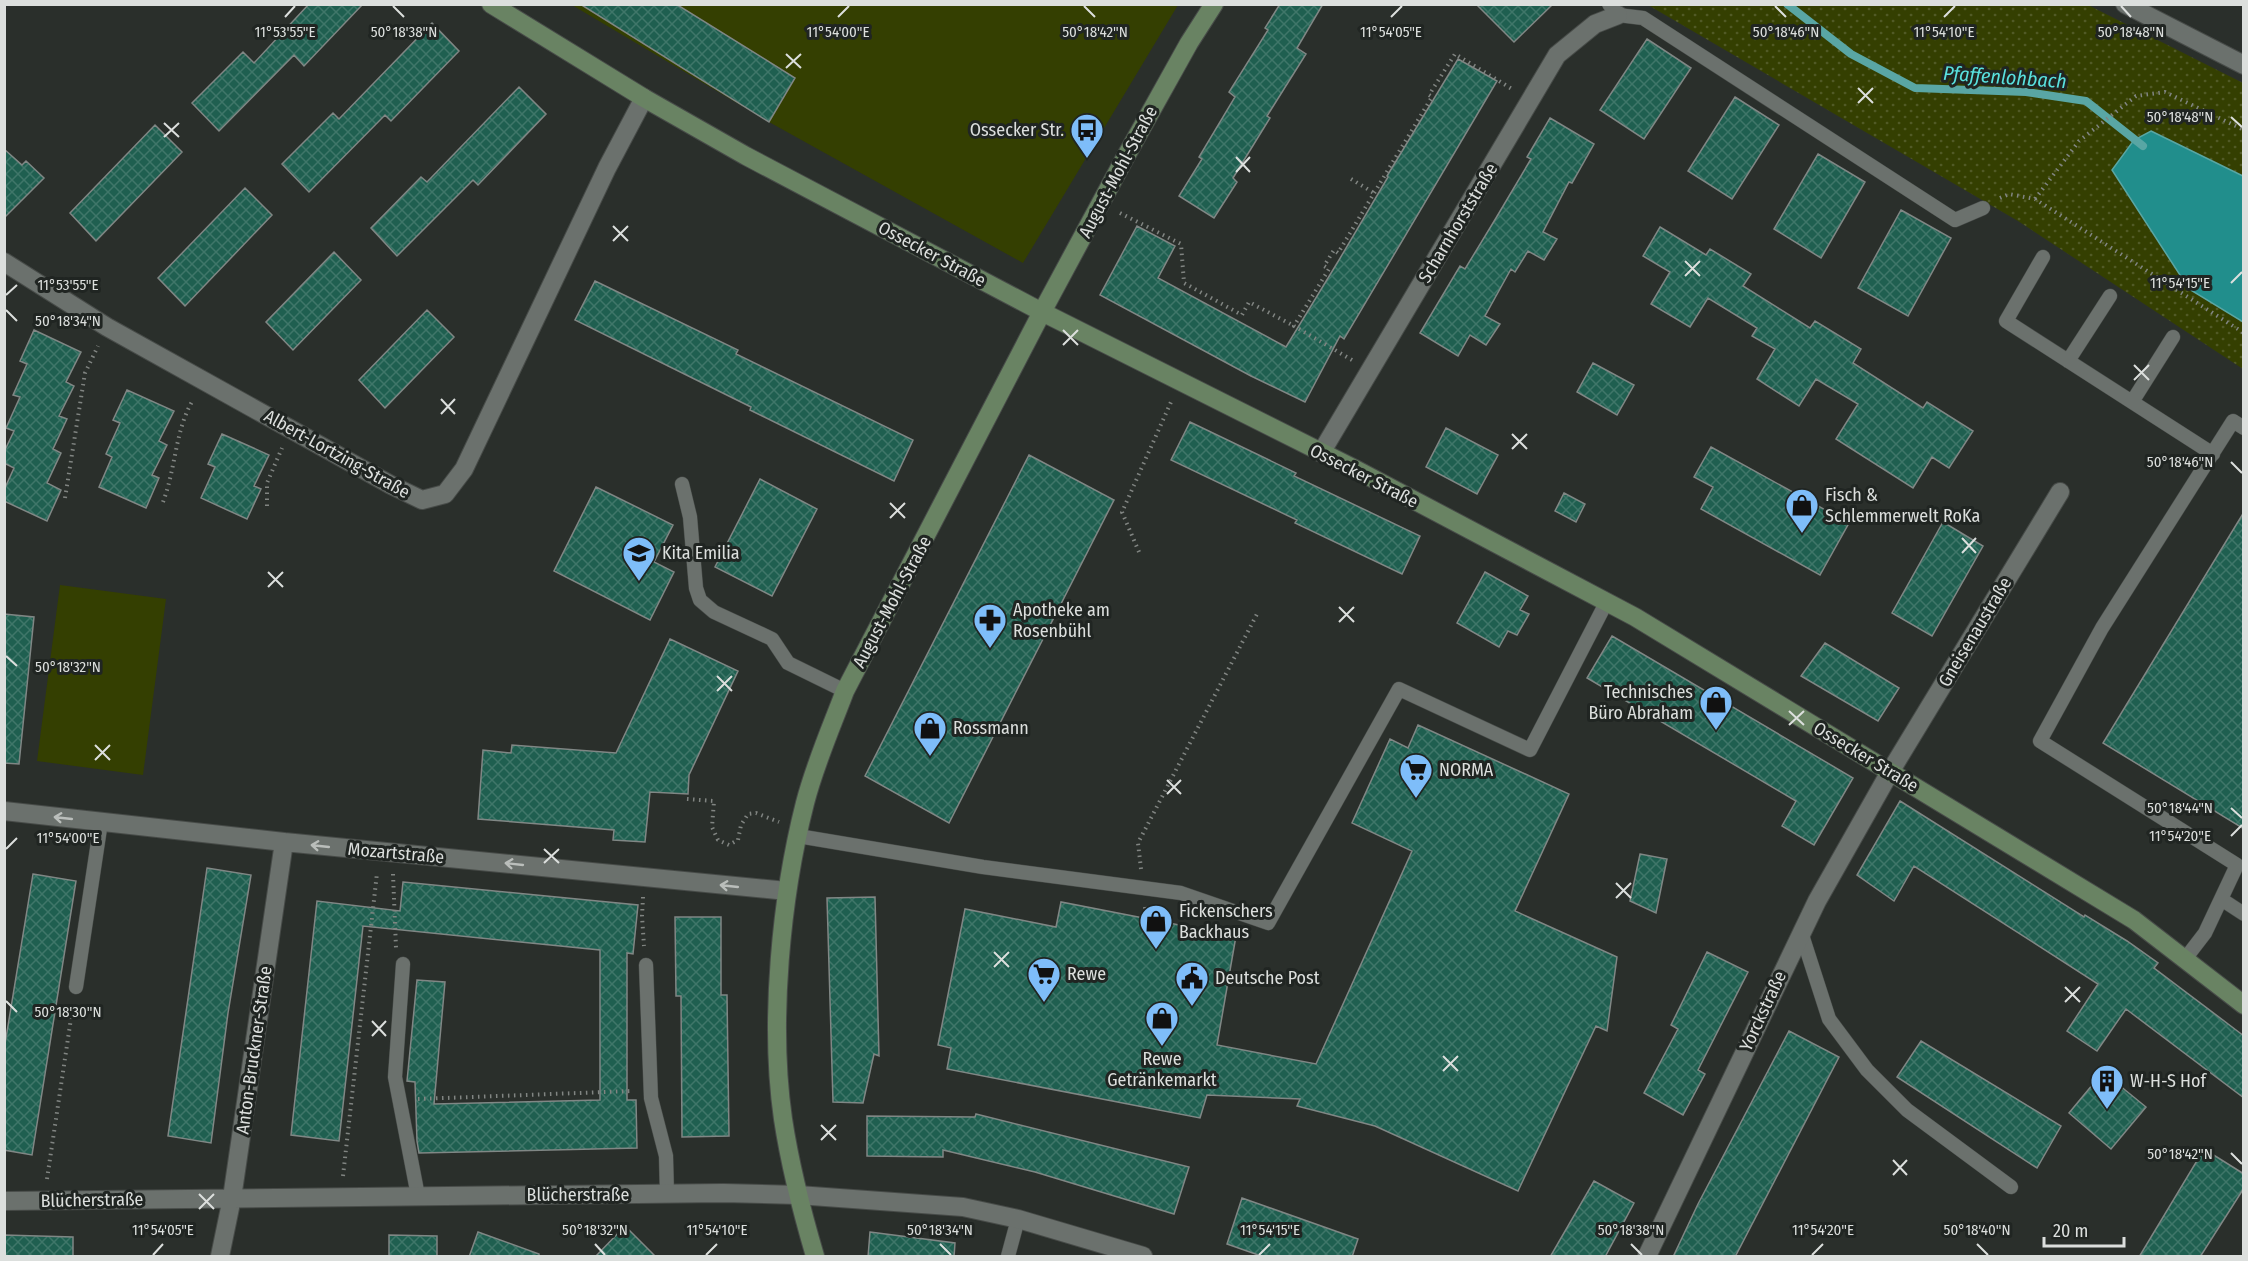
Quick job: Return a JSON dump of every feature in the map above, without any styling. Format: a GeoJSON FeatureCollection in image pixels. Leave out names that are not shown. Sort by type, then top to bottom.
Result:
{"type":"FeatureCollection","features":[{"type":"Feature","properties":{"kind":"street","name":"Ossecker Straße"},"geometry":{"type":"LineString","coordinates":[[490,4],[644,98],[746,156],[1042,312],[1384,484],[1635,617],[2134,920],[2244,1007]]}},
{"type":"Feature","properties":{"kind":"street","name":"August-Mohl-Straße"},"geometry":{"type":"LineString","coordinates":[[815,1257],[798,1195],[783,1119],[778,1045],[778,995],[787,891],[799,831],[822,752],[845,691],[1042,312],[1167,82],[1214,4]]}},
{"type":"Feature","properties":{"kind":"street"},"geometry":{"type":"LineString","coordinates":[[2125,4],[2244,65]]}},
{"type":"Feature","properties":{"kind":"street","name":"Scharnhorststraße"},"geometry":{"type":"LineString","coordinates":[[1321,453],[1557,55],[1613,10]]}},
{"type":"Feature","properties":{"kind":"street","name":"Albert-Lortzing-Straße"},"geometry":{"type":"LineString","coordinates":[[4,262],[107,327],[422,500],[445,494],[464,469],[607,168],[644,98]]}},
{"type":"Feature","properties":{"kind":"street","name":"Gneisenaustraße"},"geometry":{"type":"LineString","coordinates":[[1890,772],[2060,492]]}},
{"type":"Feature","properties":{"kind":"street","name":"Yorckstraße"},"geometry":{"type":"LineString","coordinates":[[1647,1257],[1801,932],[1890,772]]}},
{"type":"Feature","properties":{"kind":"street","name":"Mozartstraße"},"geometry":{"type":"LineString","coordinates":[[4,811],[284,842],[787,891]]}},
{"type":"Feature","properties":{"kind":"street","name":"Anton-Bruckner-Straße"},"geometry":{"type":"LineString","coordinates":[[220,1257],[232,1198],[284,842]]}},
{"type":"Feature","properties":{"kind":"street","name":"Blücherstraße"},"geometry":{"type":"LineString","coordinates":[[4,1201],[723,1193],[798,1195],[946,1205],[1018,1219],[1143,1257]]}},
{"type":"Feature","properties":{"kind":"lane"},"geometry":{"type":"LineString","coordinates":[[1613,10],[1643,18],[1955,220],[1983,208]]}},
{"type":"Feature","properties":{"kind":"lane"},"geometry":{"type":"LineString","coordinates":[[2043,257],[2006,321],[2213,454]]}},
{"type":"Feature","properties":{"kind":"lane"},"geometry":{"type":"LineString","coordinates":[[2068,361],[2110,296]]}},
{"type":"Feature","properties":{"kind":"lane"},"geometry":{"type":"LineString","coordinates":[[2132,402],[2173,337]]}},
{"type":"Feature","properties":{"kind":"lane"},"geometry":{"type":"LineString","coordinates":[[2185,959],[2205,933],[2240,863],[2040,741],[2102,628],[2232,421],[2244,428]]}},
{"type":"Feature","properties":{"kind":"lane"},"geometry":{"type":"LineString","coordinates":[[682,484],[690,517],[696,588],[700,600],[714,612],[772,639],[788,663],[845,691]]}},
{"type":"Feature","properties":{"kind":"lane"},"geometry":{"type":"LineString","coordinates":[[799,831],[983,867],[1181,892],[1268,923],[1399,689],[1530,750],[1606,603]]}},
{"type":"Feature","properties":{"kind":"lane"},"geometry":{"type":"LineString","coordinates":[[76,987],[101,822]]}},
{"type":"Feature","properties":{"kind":"lane"},"geometry":{"type":"LineString","coordinates":[[2221,899],[2244,914]]}},
{"type":"Feature","properties":{"kind":"lane"},"geometry":{"type":"LineString","coordinates":[[1801,932],[1829,1018],[1867,1070],[1907,1110],[2011,1187]]}},
{"type":"Feature","properties":{"kind":"lane"},"geometry":{"type":"LineString","coordinates":[[404,964],[395,1077],[418,1196]]}},
{"type":"Feature","properties":{"kind":"lane"},"geometry":{"type":"LineString","coordinates":[[646,965],[650,1090],[666,1156],[667,1194]]}},
{"type":"Feature","properties":{"kind":"lane"},"geometry":{"type":"LineString","coordinates":[[1008,1257],[1018,1219]]}},
{"type":"Feature","properties":{"kind":"path"},"geometry":{"type":"LineString","coordinates":[[1294,326],[1329,269],[1324,266],[1334,250],[1338,253],[1432,97],[1429,95],[1455,54],[1530,101]]}},
{"type":"Feature","properties":{"kind":"path"},"geometry":{"type":"LineString","coordinates":[[2035,199],[2079,141],[2136,96],[2165,92],[2244,130]]}},
{"type":"Feature","properties":{"kind":"path"},"geometry":{"type":"LineString","coordinates":[[1351,179],[1374,193]]}},
{"type":"Feature","properties":{"kind":"path"},"geometry":{"type":"LineString","coordinates":[[1983,208],[2009,194],[2035,199],[2244,333]]}},
{"type":"Feature","properties":{"kind":"path"},"geometry":{"type":"LineString","coordinates":[[1101,203],[1181,244],[1184,283],[1242,315],[1249,302],[1370,370]]}},
{"type":"Feature","properties":{"kind":"path"},"geometry":{"type":"LineString","coordinates":[[65,498],[85,372],[107,327]]}},
{"type":"Feature","properties":{"kind":"path"},"geometry":{"type":"LineString","coordinates":[[163,502],[170,483],[185,414],[205,381]]}},
{"type":"Feature","properties":{"kind":"path"},"geometry":{"type":"LineString","coordinates":[[1139,552],[1122,512],[1180,382]]}},
{"type":"Feature","properties":{"kind":"path"},"geometry":{"type":"LineString","coordinates":[[267,506],[267,483],[276,458],[293,430]]}},
{"type":"Feature","properties":{"kind":"path"},"geometry":{"type":"LineString","coordinates":[[1146,919],[1138,843],[1257,614]]}},
{"type":"Feature","properties":{"kind":"path"},"geometry":{"type":"LineString","coordinates":[[687,799],[714,801],[712,827],[717,840],[729,845],[738,840],[741,825],[748,814],[756,813],[799,831]]}},
{"type":"Feature","properties":{"kind":"path"},"geometry":{"type":"LineString","coordinates":[[386,852],[395,946],[404,964]]}},
{"type":"Feature","properties":{"kind":"path"},"geometry":{"type":"LineString","coordinates":[[341,1197],[386,852]]}},
{"type":"Feature","properties":{"kind":"path"},"geometry":{"type":"LineString","coordinates":[[644,877],[642,916],[646,965]]}},
{"type":"Feature","properties":{"kind":"path"},"geometry":{"type":"LineString","coordinates":[[43,1200],[76,987]]}},
{"type":"Feature","properties":{"kind":"path"},"geometry":{"type":"LineString","coordinates":[[399,1099],[650,1090]]}},
{"type":"Feature","properties":{"kind":"green space"},"geometry":{"type":"Polygon","coordinates":[[[572,5],[1178,5],[1023,263],[769,122],[572,5]]]}},
{"type":"Feature","properties":{"kind":"green space"},"geometry":{"type":"Polygon","coordinates":[[[1648,5],[2088,5],[2243,83],[2243,369],[2018,221],[1648,5]]]}},
{"type":"Feature","properties":{"kind":"green space"},"geometry":{"type":"Polygon","coordinates":[[[60,585],[166,599],[143,775],[37,761],[60,585]]]}},
{"type":"Feature","properties":{"kind":"water"},"geometry":{"type":"Polygon","coordinates":[[[2151,131],[2243,176],[2243,322],[2189,289],[2112,170],[2134,140],[2151,131]]]}},
{"type":"Feature","properties":{"kind":"building"},"geometry":{"type":"Polygon","coordinates":[[[309,4],[363,4],[304,66],[294,55],[219,131],[192,103],[243,52],[254,63],[309,4]]]}},
{"type":"Feature","properties":{"kind":"building"},"geometry":{"type":"Polygon","coordinates":[[[580,4],[676,4],[795,78],[769,122],[580,4]]]}},
{"type":"Feature","properties":{"kind":"building"},"geometry":{"type":"Polygon","coordinates":[[[1280,4],[1323,4],[1297,48],[1306,54],[1267,116],[1270,118],[1233,178],[1237,182],[1214,218],[1179,196],[1202,159],[1199,157],[1235,97],[1229,92],[1268,30],[1265,28],[1280,4]]]}},
{"type":"Feature","properties":{"kind":"building"},"geometry":{"type":"Polygon","coordinates":[[[1476,4],[1553,4],[1514,42],[1476,4]]]}},
{"type":"Feature","properties":{"kind":"building"},"geometry":{"type":"Polygon","coordinates":[[[432,23],[459,51],[391,121],[385,115],[309,192],[282,164],[333,113],[339,119],[432,23]]]}},
{"type":"Feature","properties":{"kind":"building"},"geometry":{"type":"Polygon","coordinates":[[[1647,39],[1691,68],[1644,139],[1600,110],[1647,39]]]}},
{"type":"Feature","properties":{"kind":"building"},"geometry":{"type":"Polygon","coordinates":[[[1458,59],[1497,81],[1344,339],[1340,336],[1305,402],[1251,376],[1100,295],[1137,226],[1175,246],[1158,278],[1286,347],[1458,59]]]}},
{"type":"Feature","properties":{"kind":"building"},"geometry":{"type":"Polygon","coordinates":[[[519,87],[546,114],[478,185],[473,180],[397,256],[371,228],[421,177],[427,182],[519,87]]]}},
{"type":"Feature","properties":{"kind":"building"},"geometry":{"type":"Polygon","coordinates":[[[1735,97],[1779,125],[1732,199],[1688,171],[1735,97]]]}},
{"type":"Feature","properties":{"kind":"building"},"geometry":{"type":"Polygon","coordinates":[[[1550,118],[1594,144],[1572,183],[1569,182],[1543,232],[1557,239],[1544,260],[1528,251],[1515,272],[1511,269],[1485,316],[1500,324],[1486,345],[1470,335],[1458,356],[1420,333],[1460,266],[1465,269],[1496,218],[1531,159],[1527,157],[1550,118]]]}},
{"type":"Feature","properties":{"kind":"building"},"geometry":{"type":"Polygon","coordinates":[[[155,125],[182,152],[96,241],[70,213],[155,125]]]}},
{"type":"Feature","properties":{"kind":"building"},"geometry":{"type":"Polygon","coordinates":[[[4,149],[22,165],[26,161],[44,178],[4,218],[4,149]]]}},
{"type":"Feature","properties":{"kind":"building"},"geometry":{"type":"Polygon","coordinates":[[[1818,154],[1865,182],[1821,258],[1774,229],[1818,154]]]}},
{"type":"Feature","properties":{"kind":"building"},"geometry":{"type":"Polygon","coordinates":[[[245,188],[272,215],[185,306],[158,278],[245,188]]]}},
{"type":"Feature","properties":{"kind":"building"},"geometry":{"type":"Polygon","coordinates":[[[1901,210],[1951,238],[1908,316],[1858,288],[1901,210]]]}},
{"type":"Feature","properties":{"kind":"building"},"geometry":{"type":"Polygon","coordinates":[[[1660,227],[1706,255],[1710,249],[1751,274],[1743,286],[1810,328],[1815,321],[1861,349],[1853,363],[1923,408],[1927,402],[1973,431],[1949,468],[1932,457],[1913,488],[1836,439],[1858,404],[1816,379],[1799,406],[1757,379],[1775,349],[1752,336],[1757,328],[1708,298],[1690,327],[1651,304],[1670,272],[1643,256],[1660,227]]]}},
{"type":"Feature","properties":{"kind":"building"},"geometry":{"type":"Polygon","coordinates":[[[334,252],[361,280],[293,350],[266,322],[334,252]]]}},
{"type":"Feature","properties":{"kind":"building"},"geometry":{"type":"Polygon","coordinates":[[[595,281],[738,350],[736,354],[913,440],[894,481],[575,320],[595,281]]]}},
{"type":"Feature","properties":{"kind":"building"},"geometry":{"type":"Polygon","coordinates":[[[427,310],[454,337],[385,408],[359,380],[427,310]]]}},
{"type":"Feature","properties":{"kind":"building"},"geometry":{"type":"Polygon","coordinates":[[[34,330],[81,352],[66,382],[74,386],[59,416],[67,419],[53,449],[61,453],[47,483],[61,490],[47,521],[4,501],[4,490],[14,468],[4,463],[4,452],[14,431],[6,428],[20,397],[13,395],[27,364],[20,361],[34,330]]]}},
{"type":"Feature","properties":{"kind":"building"},"geometry":{"type":"Polygon","coordinates":[[[1593,363],[1634,385],[1617,415],[1577,392],[1593,363]]]}},
{"type":"Feature","properties":{"kind":"building"},"geometry":{"type":"Polygon","coordinates":[[[127,390],[174,411],[159,441],[167,445],[152,475],[159,478],[146,508],[99,487],[112,457],[106,454],[120,423],[113,420],[127,390]]]}},
{"type":"Feature","properties":{"kind":"building"},"geometry":{"type":"Polygon","coordinates":[[[1190,422],[1296,473],[1294,476],[1420,536],[1402,574],[1295,523],[1297,520],[1171,460],[1190,422]]]}},
{"type":"Feature","properties":{"kind":"building"},"geometry":{"type":"Polygon","coordinates":[[[1446,428],[1498,455],[1477,494],[1426,467],[1446,428]]]}},
{"type":"Feature","properties":{"kind":"building"},"geometry":{"type":"Polygon","coordinates":[[[222,434],[269,455],[254,486],[261,489],[247,519],[201,498],[215,467],[208,464],[222,434]]]}},
{"type":"Feature","properties":{"kind":"building"},"geometry":{"type":"Polygon","coordinates":[[[1711,447],[1849,523],[1820,575],[1701,509],[1713,487],[1694,477],[1711,447]]]}},
{"type":"Feature","properties":{"kind":"building"},"geometry":{"type":"Polygon","coordinates":[[[1029,455],[1114,500],[949,823],[865,776],[1029,455]]]}},
{"type":"Feature","properties":{"kind":"building"},"geometry":{"type":"Polygon","coordinates":[[[760,479],[817,509],[772,596],[715,567],[760,479]]]}},
{"type":"Feature","properties":{"kind":"building"},"geometry":{"type":"Polygon","coordinates":[[[596,487],[673,525],[654,562],[674,572],[650,620],[554,571],[596,487]]]}},
{"type":"Feature","properties":{"kind":"building"},"geometry":{"type":"Polygon","coordinates":[[[1564,493],[1585,504],[1576,522],[1555,511],[1564,493]]]}},
{"type":"Feature","properties":{"kind":"building"},"geometry":{"type":"Polygon","coordinates":[[[2244,512],[2244,829],[2103,743],[2244,512]]]}},
{"type":"Feature","properties":{"kind":"building"},"geometry":{"type":"Polygon","coordinates":[[[1943,522],[1983,546],[1932,636],[1892,613],[1943,522]]]}},
{"type":"Feature","properties":{"kind":"building"},"geometry":{"type":"Polygon","coordinates":[[[1485,572],[1528,596],[1520,610],[1529,614],[1517,635],[1508,631],[1499,647],[1457,623],[1485,572]]]}},
{"type":"Feature","properties":{"kind":"building"},"geometry":{"type":"Polygon","coordinates":[[[4,614],[34,617],[19,764],[4,763],[4,614]]]}},
{"type":"Feature","properties":{"kind":"building"},"geometry":{"type":"Polygon","coordinates":[[[1612,636],[1853,778],[1814,845],[1782,826],[1796,801],[1587,678],[1612,636]]]}},
{"type":"Feature","properties":{"kind":"building"},"geometry":{"type":"Polygon","coordinates":[[[670,639],[738,671],[689,775],[688,794],[650,792],[645,842],[613,840],[614,830],[478,819],[483,750],[511,753],[512,745],[616,753],[670,639]]]}},
{"type":"Feature","properties":{"kind":"building"},"geometry":{"type":"Polygon","coordinates":[[[1825,643],[1899,688],[1878,721],[1801,676],[1825,643]]]}},
{"type":"Feature","properties":{"kind":"building"},"geometry":{"type":"Polygon","coordinates":[[[1418,725],[1569,794],[1515,911],[1617,957],[1607,1031],[1596,1026],[1518,1191],[1375,1126],[1297,1106],[1300,1099],[1207,1095],[1200,1118],[947,1069],[951,1048],[938,1045],[965,909],[1056,927],[1061,902],[1236,936],[1217,1045],[1316,1064],[1412,851],[1352,823],[1390,739],[1408,748],[1418,725]]]}},
{"type":"Feature","properties":{"kind":"building"},"geometry":{"type":"Polygon","coordinates":[[[1900,801],[2084,917],[2085,915],[2127,941],[2158,963],[2154,968],[2244,1036],[2244,1098],[2126,1009],[2097,1051],[2067,1031],[2098,984],[1914,866],[1894,901],[1857,875],[1900,801]]]}},
{"type":"Feature","properties":{"kind":"building"},"geometry":{"type":"Polygon","coordinates":[[[1640,854],[1667,859],[1656,913],[1630,901],[1640,854]]]}},
{"type":"Feature","properties":{"kind":"building"},"geometry":{"type":"Polygon","coordinates":[[[207,868],[251,875],[228,1013],[211,1143],[168,1136],[207,868]]]}},
{"type":"Feature","properties":{"kind":"building"},"geometry":{"type":"Polygon","coordinates":[[[33,874],[76,881],[32,1155],[4,1150],[4,1050],[33,874]]]}},
{"type":"Feature","properties":{"kind":"building"},"geometry":{"type":"Polygon","coordinates":[[[403,882],[638,905],[633,954],[627,953],[627,1100],[636,1100],[637,1148],[419,1153],[415,1082],[407,1081],[417,980],[445,982],[434,1104],[600,1100],[600,950],[363,926],[339,1141],[291,1135],[317,901],[400,911],[403,882]]]}},
{"type":"Feature","properties":{"kind":"building"},"geometry":{"type":"Polygon","coordinates":[[[875,897],[879,1056],[874,1054],[863,1103],[833,1102],[827,898],[875,897]]]}},
{"type":"Feature","properties":{"kind":"building"},"geometry":{"type":"Polygon","coordinates":[[[675,917],[721,917],[721,995],[727,995],[729,1136],[682,1137],[681,996],[676,996],[675,917]]]}},
{"type":"Feature","properties":{"kind":"building"},"geometry":{"type":"Polygon","coordinates":[[[1707,952],[1748,972],[1698,1070],[1705,1074],[1683,1115],[1644,1093],[1678,1029],[1671,1025],[1707,952]]]}},
{"type":"Feature","properties":{"kind":"building"},"geometry":{"type":"Polygon","coordinates":[[[1789,1031],[1839,1057],[1735,1257],[1673,1257],[1698,1204],[1789,1031]]]}},
{"type":"Feature","properties":{"kind":"building"},"geometry":{"type":"Polygon","coordinates":[[[1921,1041],[2061,1126],[2037,1168],[1897,1077],[1921,1041]]]}},
{"type":"Feature","properties":{"kind":"building","name":"W-H-S Hof"},"geometry":{"type":"Polygon","coordinates":[[[2103,1072],[2146,1107],[2111,1149],[2069,1113],[2103,1072]]]}},
{"type":"Feature","properties":{"kind":"building"},"geometry":{"type":"Polygon","coordinates":[[[976,1114],[1189,1167],[1174,1214],[1035,1172],[943,1150],[943,1157],[867,1156],[867,1116],[975,1117],[976,1114]]]}},
{"type":"Feature","properties":{"kind":"building"},"geometry":{"type":"Polygon","coordinates":[[[2204,1149],[2244,1174],[2244,1188],[2200,1257],[2139,1257],[2204,1149]]]}},
{"type":"Feature","properties":{"kind":"building"},"geometry":{"type":"Polygon","coordinates":[[[1594,1181],[1634,1203],[1605,1257],[1550,1257],[1594,1181]]]}},
{"type":"Feature","properties":{"kind":"building"},"geometry":{"type":"Polygon","coordinates":[[[1242,1198],[1358,1239],[1352,1257],[1264,1257],[1227,1244],[1242,1198]]]}},
{"type":"Feature","properties":{"kind":"building"},"geometry":{"type":"Polygon","coordinates":[[[625,1226],[656,1257],[595,1257],[625,1226]]]}},
{"type":"Feature","properties":{"kind":"building"},"geometry":{"type":"Polygon","coordinates":[[[478,1232],[539,1254],[539,1257],[469,1257],[478,1232]]]}},
{"type":"Feature","properties":{"kind":"building"},"geometry":{"type":"Polygon","coordinates":[[[870,1232],[955,1243],[954,1257],[868,1257],[870,1232]]]}},
{"type":"Feature","properties":{"kind":"building"},"geometry":{"type":"Polygon","coordinates":[[[4,1235],[73,1237],[73,1257],[4,1257],[4,1235]]]}},
{"type":"Feature","properties":{"kind":"building"},"geometry":{"type":"Polygon","coordinates":[[[389,1235],[437,1236],[437,1257],[389,1257],[389,1235]]]}},
{"type":"Feature","properties":{"kind":"waterway","name":"Pfaffenlohbach"},"geometry":{"type":"LineString","coordinates":[[1787,4],[1851,54],[1915,88],[2026,92],[2086,101],[2143,146]]}},
{"type":"Feature","properties":{"kind":"place","name":"Ossecker Str."},"geometry":{"type":"Point","coordinates":[1087,159]}},
{"type":"Feature","properties":{"kind":"place","name":"Fisch & Schlemmerwelt RoKa"},"geometry":{"type":"Point","coordinates":[1802,534]}},
{"type":"Feature","properties":{"kind":"place","name":"Kita Emilia"},"geometry":{"type":"Point","coordinates":[639,582]}},
{"type":"Feature","properties":{"kind":"place","name":"Apotheke am Rosenbühl"},"geometry":{"type":"Point","coordinates":[990,649]}},
{"type":"Feature","properties":{"kind":"place","name":"Technisches Büro Abraham"},"geometry":{"type":"Point","coordinates":[1716,731]}},
{"type":"Feature","properties":{"kind":"place","name":"Rossmann"},"geometry":{"type":"Point","coordinates":[930,757]}},
{"type":"Feature","properties":{"kind":"place","name":"NORMA"},"geometry":{"type":"Point","coordinates":[1416,799]}},
{"type":"Feature","properties":{"kind":"place","name":"Fickenschers Backhaus"},"geometry":{"type":"Point","coordinates":[1156,950]}},
{"type":"Feature","properties":{"kind":"place","name":"Rewe"},"geometry":{"type":"Point","coordinates":[1044,1003]}},
{"type":"Feature","properties":{"kind":"place","name":"Deutsche Post"},"geometry":{"type":"Point","coordinates":[1192,1007]}},
{"type":"Feature","properties":{"kind":"place","name":"Rewe Getränkemarkt"},"geometry":{"type":"Point","coordinates":[1162,1047]}},
{"type":"Feature","properties":{"kind":"place","name":"W-H-S Hof"},"geometry":{"type":"Point","coordinates":[2107,1110]}}]}
